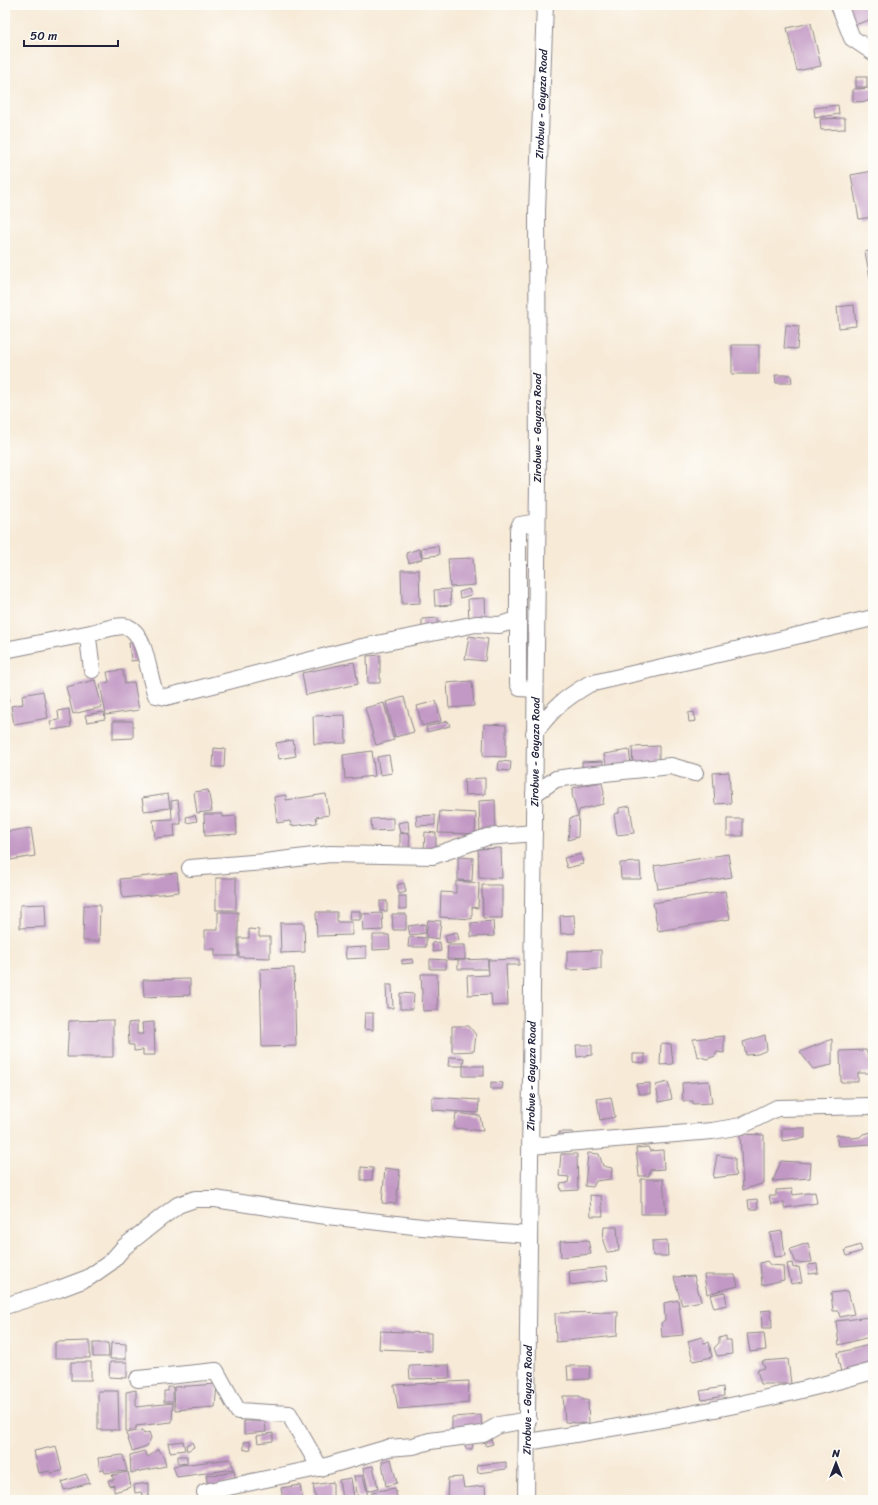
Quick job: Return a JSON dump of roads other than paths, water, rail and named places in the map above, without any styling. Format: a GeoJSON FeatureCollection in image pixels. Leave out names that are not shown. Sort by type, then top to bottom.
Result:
{"type":"FeatureCollection","features":[{"type":"Feature","properties":{"kind":"street","name":"Zirobwe - Gayaza Road"},"geometry":{"type":"LineString","coordinates":[[526,1500],[528,1442],[537,522],[537,211],[545,5]]}},
{"type":"Feature","properties":{"kind":"street"},"geometry":{"type":"LineString","coordinates":[[839,5],[852,38],[873,52]]}},
{"type":"Feature","properties":{"kind":"street"},"geometry":{"type":"LineString","coordinates":[[535,689],[520,688],[518,683],[518,530],[520,525],[537,522]]}},
{"type":"Feature","properties":{"kind":"street"},"geometry":{"type":"LineString","coordinates":[[534,733],[556,706],[589,684],[873,618]]}},
{"type":"Feature","properties":{"kind":"street"},"geometry":{"type":"LineString","coordinates":[[5,650],[121,627],[128,628],[138,635],[148,664],[151,686],[156,695],[166,697],[362,646],[476,624],[499,625],[518,620]]}},
{"type":"Feature","properties":{"kind":"street"},"geometry":{"type":"LineString","coordinates":[[91,633],[88,638],[92,670]]}},
{"type":"Feature","properties":{"kind":"street"},"geometry":{"type":"LineString","coordinates":[[534,794],[556,779],[576,776],[671,766],[695,773]]}},
{"type":"Feature","properties":{"kind":"street"},"geometry":{"type":"LineString","coordinates":[[190,868],[265,862],[330,854],[433,856],[487,837],[534,833]]}},
{"type":"Feature","properties":{"kind":"street"},"geometry":{"type":"LineString","coordinates":[[530,1146],[712,1131],[742,1126],[777,1108],[873,1106]]}},
{"type":"Feature","properties":{"kind":"street"},"geometry":{"type":"LineString","coordinates":[[5,1306],[88,1278],[111,1262],[124,1247],[178,1205],[195,1199],[215,1199],[319,1215],[422,1228],[529,1235]]}},
{"type":"Feature","properties":{"kind":"street"},"geometry":{"type":"LineString","coordinates":[[138,1379],[216,1371],[238,1411],[289,1414],[320,1468]]}},
{"type":"Feature","properties":{"kind":"street"},"geometry":{"type":"LineString","coordinates":[[528,1442],[693,1414],[811,1389],[873,1371]]}},
{"type":"Feature","properties":{"kind":"street"},"geometry":{"type":"LineString","coordinates":[[205,1492],[320,1468],[388,1448],[413,1446],[430,1441],[483,1434],[500,1424],[528,1420]]}}]}
